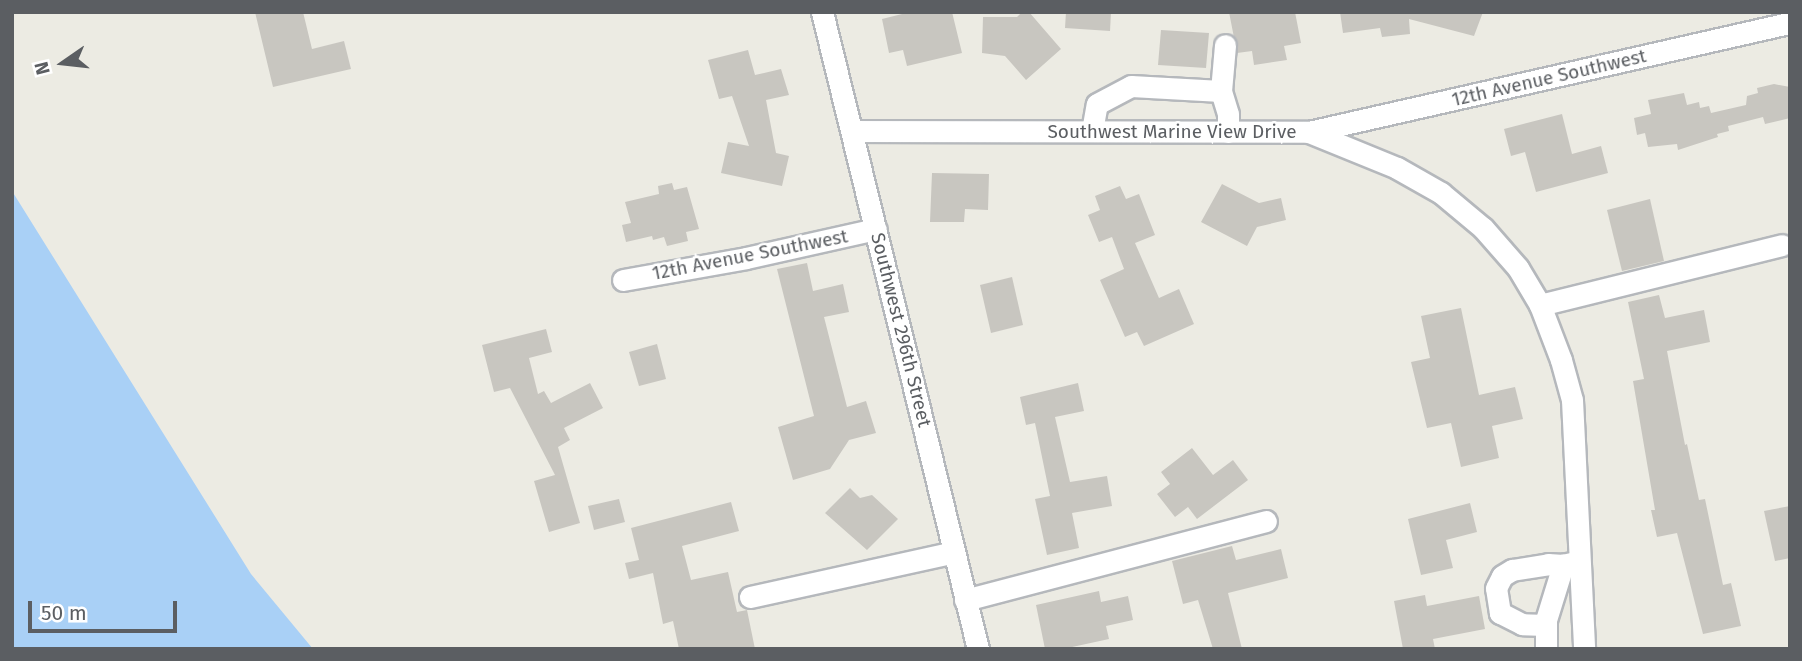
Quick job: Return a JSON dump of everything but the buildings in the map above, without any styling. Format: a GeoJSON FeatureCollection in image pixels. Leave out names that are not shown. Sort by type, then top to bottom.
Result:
{"type":"FeatureCollection","features":[{"type":"Feature","properties":{"kind":"street","name":"Southwest 296th Street"},"geometry":{"type":"LineString","coordinates":[[822,12],[978,649]]}},
{"type":"Feature","properties":{"kind":"street","name":"12th Avenue Southwest"},"geometry":{"type":"LineString","coordinates":[[1309,132],[1790,23]]}},
{"type":"Feature","properties":{"kind":"street"},"geometry":{"type":"LineString","coordinates":[[1225,45],[1221,91],[1228,114],[1228,132]]}},
{"type":"Feature","properties":{"kind":"street"},"geometry":{"type":"LineString","coordinates":[[1092,131],[1097,104],[1131,86],[1221,91]]}},
{"type":"Feature","properties":{"kind":"street","name":"Southwest Marine View Drive"},"geometry":{"type":"LineString","coordinates":[[852,131],[1309,132],[1397,168],[1441,193],[1483,228],[1518,268],[1540,304],[1561,360],[1572,400],[1572,562],[1584,649]]}},
{"type":"Feature","properties":{"kind":"street","name":"12th Avenue Southwest"},"geometry":{"type":"LineString","coordinates":[[623,280],[746,258],[876,229]]}},
{"type":"Feature","properties":{"kind":"street"},"geometry":{"type":"LineString","coordinates":[[1540,304],[1782,244]]}},
{"type":"Feature","properties":{"kind":"street"},"geometry":{"type":"LineString","coordinates":[[965,600],[1266,521]]}},
{"type":"Feature","properties":{"kind":"street"},"geometry":{"type":"LineString","coordinates":[[750,597],[954,552]]}},
{"type":"Feature","properties":{"kind":"street"},"geometry":{"type":"LineString","coordinates":[[1546,625],[1522,624],[1500,613],[1496,588],[1502,576],[1512,570],[1572,562],[1546,625],[1546,649]]}},
{"type":"Feature","properties":{"kind":"water"},"geometry":{"type":"Polygon","coordinates":[[[12,191],[251,574],[313,649],[12,649],[12,191]]]}}]}
